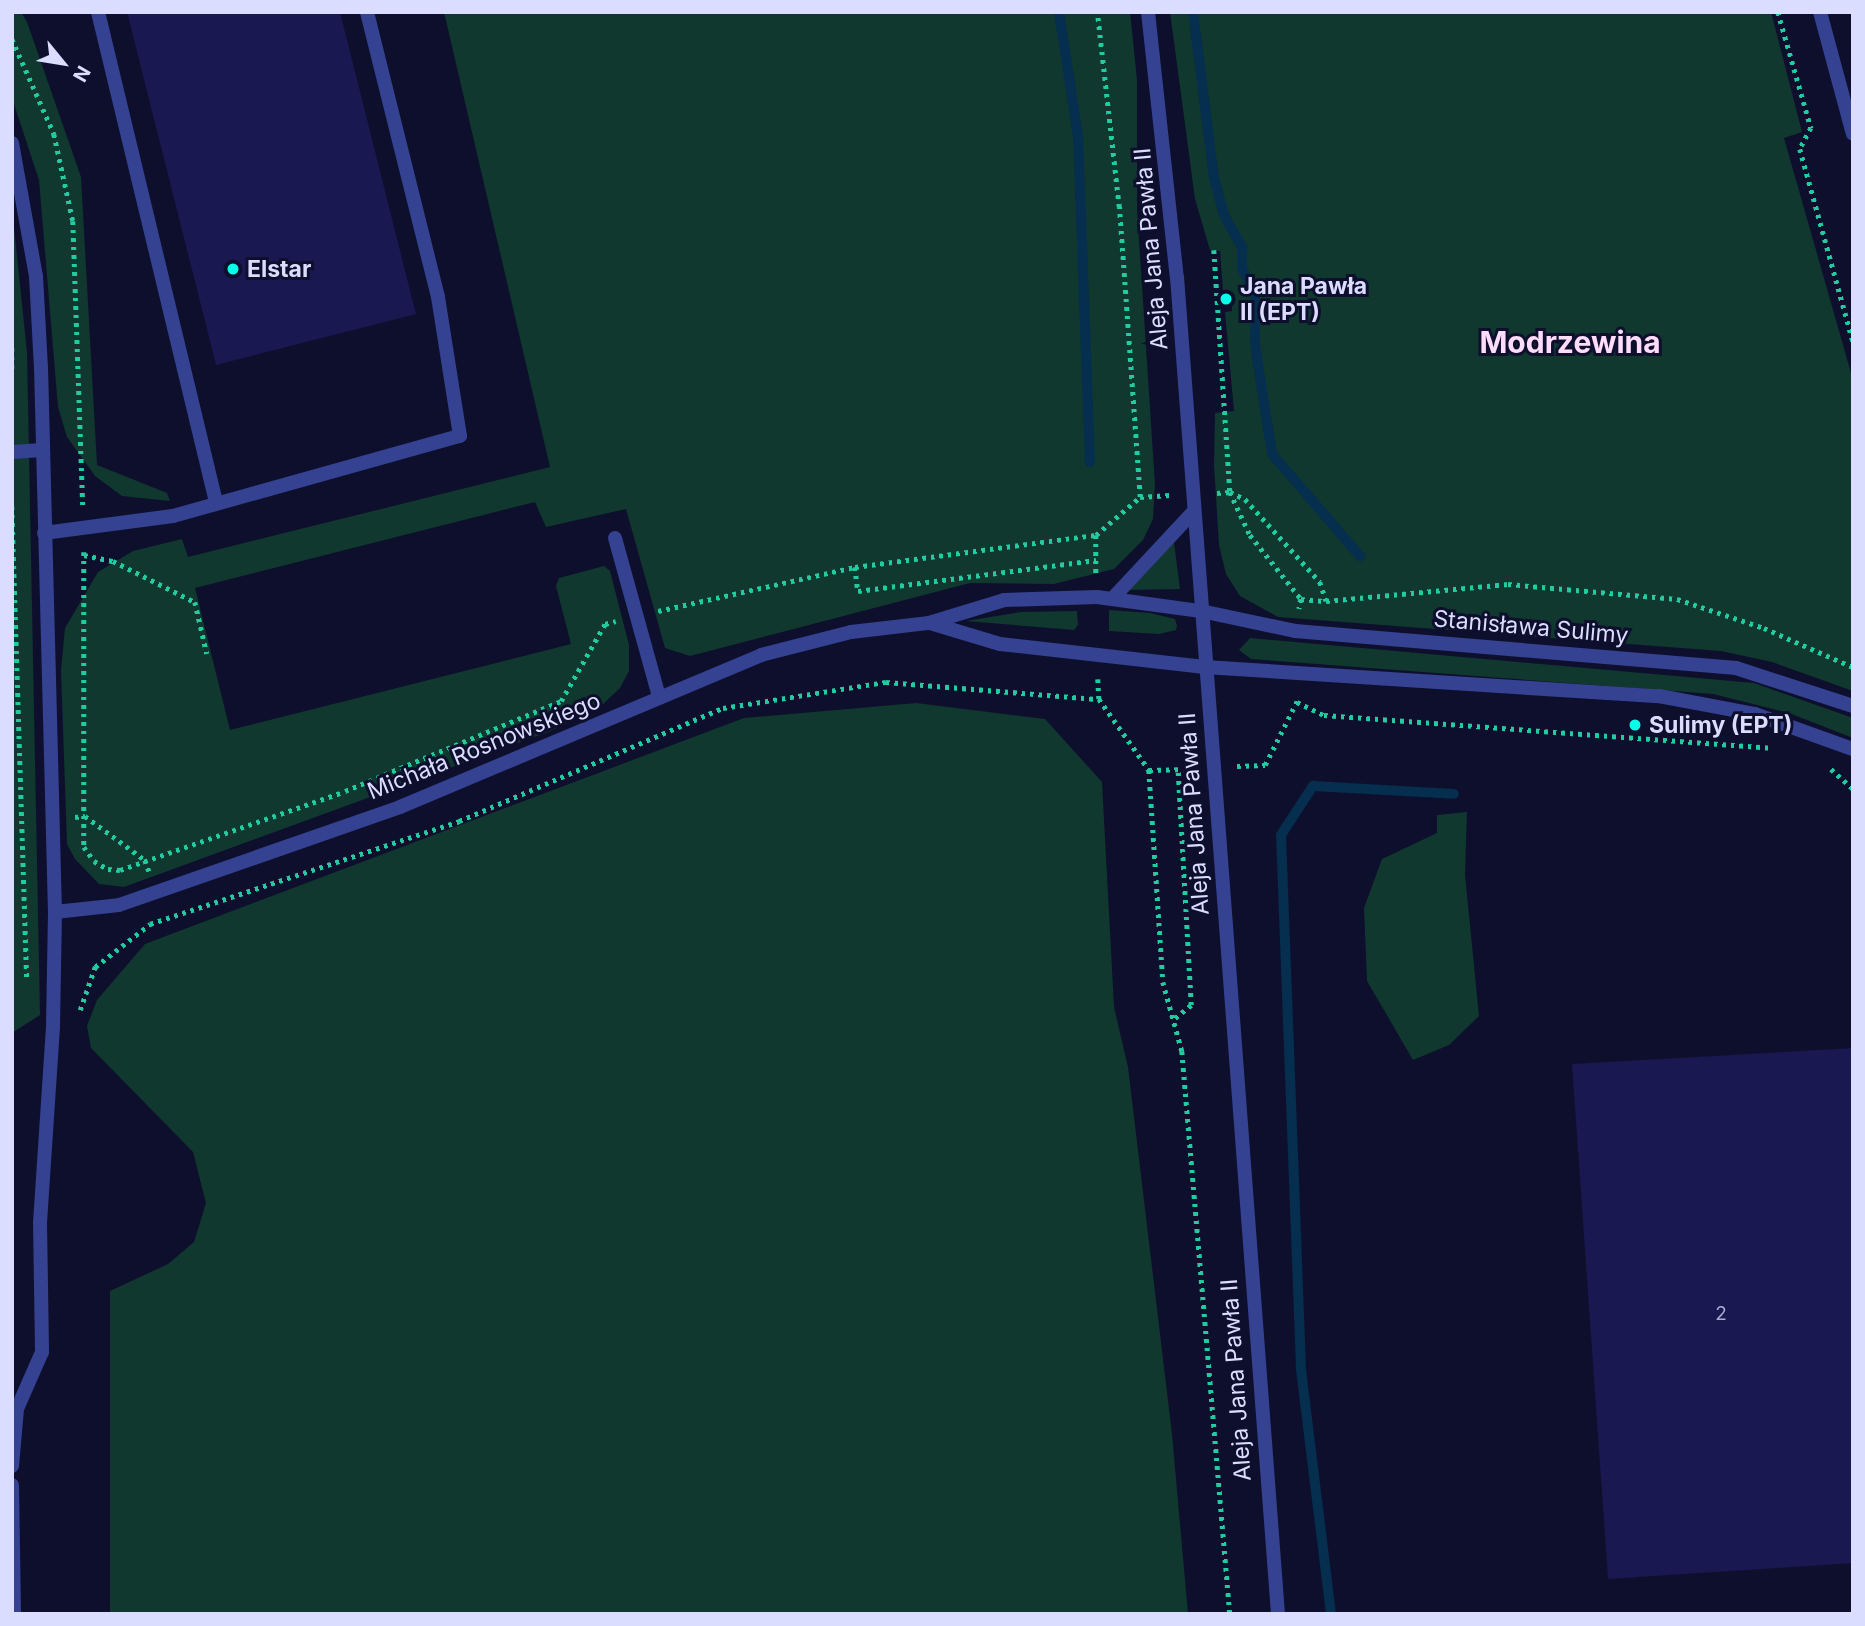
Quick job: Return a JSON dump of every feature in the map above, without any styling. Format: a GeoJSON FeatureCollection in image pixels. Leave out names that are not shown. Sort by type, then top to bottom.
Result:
{"type":"FeatureCollection","features":[{"type":"Feature","properties":{"kind":"street"},"geometry":{"type":"LineString","coordinates":[[98,12],[216,502]]}},
{"type":"Feature","properties":{"kind":"street"},"geometry":{"type":"LineString","coordinates":[[44,533],[173,516],[460,436],[438,296],[367,12]]}},
{"type":"Feature","properties":{"kind":"street","name":"Aleja Jana Pawła II"},"geometry":{"type":"LineString","coordinates":[[1149,12],[1177,277],[1278,1614]]}},
{"type":"Feature","properties":{"kind":"street"},"geometry":{"type":"LineString","coordinates":[[1820,12],[1853,134]]}},
{"type":"Feature","properties":{"kind":"street"},"geometry":{"type":"LineString","coordinates":[[12,143],[36,276],[55,912],[53,1027],[40,1222],[43,1352],[18,1409],[12,1466]]}},
{"type":"Feature","properties":{"kind":"street"},"geometry":{"type":"LineString","coordinates":[[12,452],[42,450]]}},
{"type":"Feature","properties":{"kind":"street"},"geometry":{"type":"LineString","coordinates":[[1112,599],[1193,512]]}},
{"type":"Feature","properties":{"kind":"street"},"geometry":{"type":"LineString","coordinates":[[615,538],[659,697]]}},
{"type":"Feature","properties":{"kind":"street","name":"Michała Rosnowskiego"},"geometry":{"type":"LineString","coordinates":[[55,912],[118,905],[400,807],[761,655],[851,632],[929,623],[1004,600],[1112,599],[1201,611]]}},
{"type":"Feature","properties":{"kind":"street","name":"Stanisława Sulimy"},"geometry":{"type":"LineString","coordinates":[[1201,611],[1295,631],[1736,668],[1853,706]]}},
{"type":"Feature","properties":{"kind":"street","name":"Michała Rosnowskiego"},"geometry":{"type":"LineString","coordinates":[[929,623],[1000,644],[1205,667]]}},
{"type":"Feature","properties":{"kind":"street"},"geometry":{"type":"LineString","coordinates":[[1205,667],[1659,696],[1755,714],[1853,749]]}},
{"type":"Feature","properties":{"kind":"street"},"geometry":{"type":"LineString","coordinates":[[12,1485],[14,1614]]}},
{"type":"Feature","properties":{"kind":"path"},"geometry":{"type":"LineString","coordinates":[[12,39],[54,134],[73,221],[84,555],[84,847],[94,861],[120,870],[345,791],[561,701],[606,624],[855,567],[1096,535],[1140,497],[1119,207],[1097,12]]}},
{"type":"Feature","properties":{"kind":"path"},"geometry":{"type":"LineString","coordinates":[[1778,12],[1811,128],[1800,149],[1853,342]]}},
{"type":"Feature","properties":{"kind":"path"},"geometry":{"type":"LineString","coordinates":[[1214,250],[1230,492],[1250,535],[1301,599],[1326,601],[1508,584],[1677,599],[1764,628],[1853,667]]}},
{"type":"Feature","properties":{"kind":"path"},"geometry":{"type":"LineString","coordinates":[[12,348],[12,371]]}},
{"type":"Feature","properties":{"kind":"path"},"geometry":{"type":"LineString","coordinates":[[1230,492],[1245,499],[1320,582],[1326,601]]}},
{"type":"Feature","properties":{"kind":"path"},"geometry":{"type":"LineString","coordinates":[[12,506],[27,992]]}},
{"type":"Feature","properties":{"kind":"path"},"geometry":{"type":"LineString","coordinates":[[84,555],[113,561],[195,602],[207,654]]}},
{"type":"Feature","properties":{"kind":"path"},"geometry":{"type":"LineString","coordinates":[[855,567],[858,591],[1096,560]]}},
{"type":"Feature","properties":{"kind":"path"},"geometry":{"type":"LineString","coordinates":[[79,1015],[95,967],[150,924],[459,821],[723,708],[886,682],[1099,699],[1149,770],[1163,982],[1182,1051],[1230,1614]]}},
{"type":"Feature","properties":{"kind":"path"},"geometry":{"type":"LineString","coordinates":[[1297,702],[1324,715],[1782,750]]}},
{"type":"Feature","properties":{"kind":"path"},"geometry":{"type":"LineString","coordinates":[[1824,762],[1853,789]]}},
{"type":"Feature","properties":{"kind":"path"},"geometry":{"type":"LineString","coordinates":[[1175,1018],[1191,1005],[1178,769]]}},
{"type":"Feature","properties":{"kind":"path"},"geometry":{"type":"LineString","coordinates":[[85,816],[145,860]]}},
{"type":"Feature","properties":{"kind":"green space"},"geometry":{"type":"Polygon","coordinates":[[[12,12],[21,12],[27,22],[81,177],[97,465],[167,493],[170,501],[122,496],[95,476],[67,437],[58,407],[39,180],[12,98],[12,12]]]}},
{"type":"Feature","properties":{"kind":"green space"},"geometry":{"type":"Polygon","coordinates":[[[444,12],[1130,12],[1137,80],[1137,209],[1155,485],[1153,519],[1143,540],[1114,569],[1054,584],[970,583],[690,656],[665,648],[626,509],[546,527],[535,502],[195,588],[230,730],[571,644],[556,586],[559,578],[604,566],[610,571],[629,645],[629,671],[620,688],[600,707],[551,731],[124,887],[99,884],[75,859],[67,844],[61,670],[65,628],[98,572],[133,551],[182,539],[188,557],[550,467],[444,12]]]}},
{"type":"Feature","properties":{"kind":"green space"},"geometry":{"type":"Polygon","coordinates":[[[1170,12],[1771,12],[1802,132],[1784,138],[1853,380],[1853,691],[1772,662],[1721,651],[1278,617],[1240,596],[1226,574],[1219,545],[1214,465],[1215,413],[1234,411],[1225,312],[1232,311],[1231,291],[1223,290],[1220,251],[1210,250],[1195,199],[1170,12]]]}},
{"type":"Feature","properties":{"kind":"green space"},"geometry":{"type":"Polygon","coordinates":[[[12,208],[27,352],[40,1015],[12,1033],[12,208]]]}},
{"type":"Feature","properties":{"kind":"green space"},"geometry":{"type":"Polygon","coordinates":[[[1173,535],[1180,589],[1126,590],[1173,535]]]}},
{"type":"Feature","properties":{"kind":"green space"},"geometry":{"type":"Polygon","coordinates":[[[1109,610],[1150,613],[1175,619],[1176,630],[1159,634],[1109,631],[1109,610]]]}},
{"type":"Feature","properties":{"kind":"green space"},"geometry":{"type":"Polygon","coordinates":[[[1077,611],[1078,625],[1074,630],[966,621],[1021,612],[1077,611]]]}},
{"type":"Feature","properties":{"kind":"green space"},"geometry":{"type":"Polygon","coordinates":[[[1250,638],[1754,683],[1853,718],[1853,738],[1789,713],[1713,694],[1251,659],[1239,650],[1250,638]]]}},
{"type":"Feature","properties":{"kind":"green space"},"geometry":{"type":"Polygon","coordinates":[[[916,703],[1045,719],[1102,782],[1114,1007],[1128,1067],[1172,1434],[1188,1614],[110,1614],[110,1291],[168,1264],[194,1242],[206,1203],[193,1152],[91,1048],[87,1026],[97,1000],[145,944],[744,718],[916,703]]]}},
{"type":"Feature","properties":{"kind":"green space"},"geometry":{"type":"Polygon","coordinates":[[[1467,812],[1465,875],[1479,1016],[1449,1045],[1413,1060],[1367,981],[1364,908],[1382,859],[1437,833],[1437,815],[1467,812]]]}},
{"type":"Feature","properties":{"kind":"building"},"geometry":{"type":"Polygon","coordinates":[[[127,12],[340,12],[416,314],[216,365],[127,12]]]}},
{"type":"Feature","properties":{"kind":"building"},"geometry":{"type":"Polygon","coordinates":[[[1853,1048],[1853,1563],[1608,1579],[1572,1064],[1853,1048]]]}},
{"type":"Feature","properties":{"kind":"waterway"},"geometry":{"type":"LineString","coordinates":[[1059,12],[1078,136],[1090,462]]}},
{"type":"Feature","properties":{"kind":"waterway"},"geometry":{"type":"LineString","coordinates":[[1193,12],[1214,178],[1224,215],[1242,248],[1242,268],[1255,294],[1255,345],[1272,454],[1360,556]]}},
{"type":"Feature","properties":{"kind":"waterway"},"geometry":{"type":"LineString","coordinates":[[1331,1614],[1301,1368],[1281,835],[1313,786],[1454,794]]}},
{"type":"Feature","properties":{"kind":"place","name":"Elstar"},"geometry":{"type":"Point","coordinates":[233,269]}},
{"type":"Feature","properties":{"kind":"place","name":"Jana Pawła II (EPT)"},"geometry":{"type":"Point","coordinates":[1226,299]}},
{"type":"Feature","properties":{"kind":"place","name":"Sulimy (EPT)"},"geometry":{"type":"Point","coordinates":[1635,725]}},
{"type":"Feature","properties":{"kind":"district","name":"Modrzewina"},"geometry":{"type":"Point","coordinates":[1570,342]}}]}
